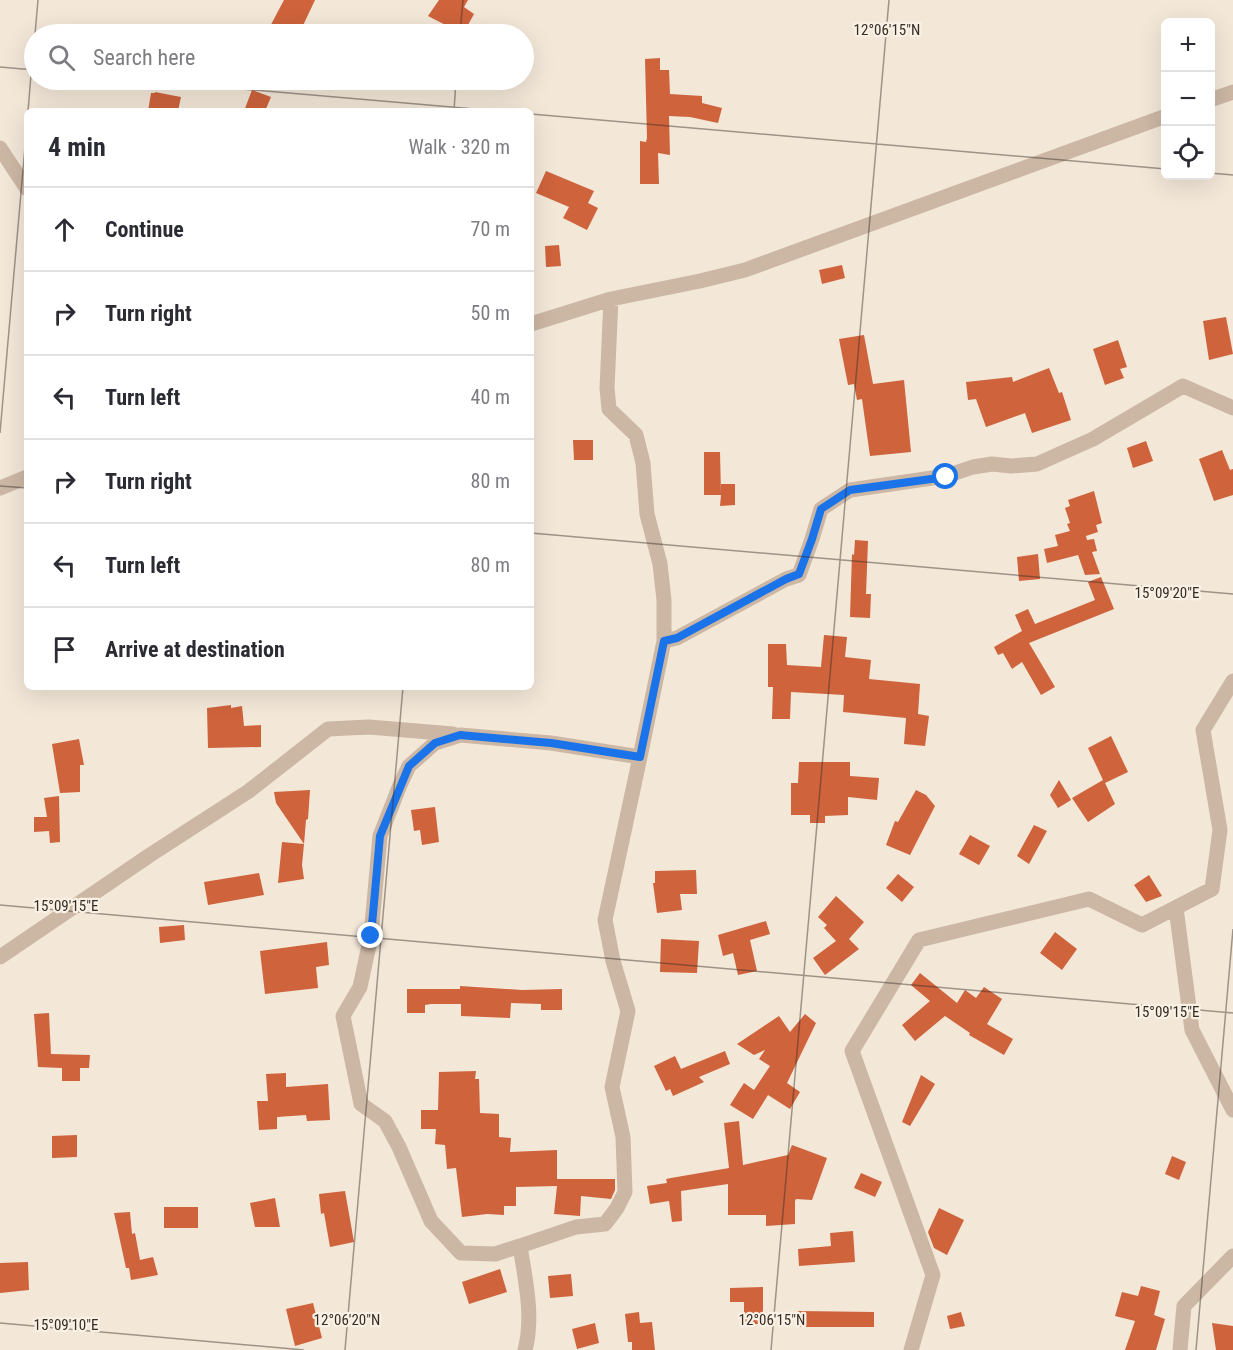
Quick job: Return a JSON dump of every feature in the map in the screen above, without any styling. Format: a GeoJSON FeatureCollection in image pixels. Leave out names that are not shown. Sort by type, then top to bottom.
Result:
{"type":"FeatureCollection","features":[{"type":"Feature","properties":{"kind":"street"},"geometry":{"type":"LineString","coordinates":[[1215,98],[1233,92]]}},
{"type":"Feature","properties":{"kind":"street"},"geometry":{"type":"LineString","coordinates":[[534,323],[611,299],[745,270],[1161,118]]}},
{"type":"Feature","properties":{"kind":"street"},"geometry":{"type":"LineString","coordinates":[[0,148],[24,184]]}},
{"type":"Feature","properties":{"kind":"street"},"geometry":{"type":"LineString","coordinates":[[460,735],[435,743],[409,766],[400,785],[380,836],[371,936],[360,987],[343,1016],[361,1104],[385,1121],[399,1147],[431,1221],[461,1253],[495,1254],[576,1227],[605,1224],[625,1192],[622,1137],[612,1087],[628,1011],[604,920],[664,641],[664,600],[660,564],[647,514],[643,463],[636,435],[609,409],[607,388],[611,299]]}},
{"type":"Feature","properties":{"kind":"street"},"geometry":{"type":"LineString","coordinates":[[664,641],[677,638],[799,574],[821,509],[850,490],[946,477],[973,467],[992,464],[1011,466],[1036,464],[1093,439],[1183,386],[1233,408]]}},
{"type":"Feature","properties":{"kind":"street"},"geometry":{"type":"LineString","coordinates":[[0,488],[24,478]]}},
{"type":"Feature","properties":{"kind":"street"},"geometry":{"type":"LineString","coordinates":[[911,1350],[933,1275],[852,1051],[919,940],[1089,899],[1142,925],[1212,889],[1220,830],[1203,730],[1233,681]]}},
{"type":"Feature","properties":{"kind":"street"},"geometry":{"type":"LineString","coordinates":[[1,956],[249,791],[328,729],[369,727],[551,743],[640,757]]}},
{"type":"Feature","properties":{"kind":"street"},"geometry":{"type":"LineString","coordinates":[[1176,908],[1192,1030],[1233,1110]]}},
{"type":"Feature","properties":{"kind":"street"},"geometry":{"type":"LineString","coordinates":[[520,1246],[529,1324],[525,1350]]}},
{"type":"Feature","properties":{"kind":"street"},"geometry":{"type":"LineString","coordinates":[[1180,1350],[1184,1306],[1233,1256]]}},
{"type":"Feature","properties":{"kind":"building"},"geometry":{"type":"Polygon","coordinates":[[[284,0],[315,0],[304,24],[271,24],[284,0]]]}},
{"type":"Feature","properties":{"kind":"building"},"geometry":{"type":"Polygon","coordinates":[[[439,0],[468,0],[464,7],[474,14],[468,24],[444,24],[428,16],[439,0]]]}},
{"type":"Feature","properties":{"kind":"building"},"geometry":{"type":"Polygon","coordinates":[[[660,58],[660,70],[669,70],[670,94],[702,96],[702,103],[722,108],[718,123],[690,117],[669,116],[670,155],[658,153],[659,184],[640,184],[640,141],[646,142],[647,138],[645,59],[660,58]]]}},
{"type":"Feature","properties":{"kind":"building"},"geometry":{"type":"Polygon","coordinates":[[[252,90],[271,97],[266,108],[245,108],[252,90]]]}},
{"type":"Feature","properties":{"kind":"building"},"geometry":{"type":"Polygon","coordinates":[[[151,93],[181,97],[179,108],[148,108],[151,93]]]}},
{"type":"Feature","properties":{"kind":"building"},"geometry":{"type":"Polygon","coordinates":[[[546,171],[594,191],[588,203],[598,208],[587,230],[563,218],[569,207],[536,193],[546,171]]]}},
{"type":"Feature","properties":{"kind":"building"},"geometry":{"type":"Polygon","coordinates":[[[559,245],[561,266],[546,267],[545,246],[559,245]]]}},
{"type":"Feature","properties":{"kind":"building"},"geometry":{"type":"Polygon","coordinates":[[[842,265],[845,278],[822,284],[819,270],[842,265]]]}},
{"type":"Feature","properties":{"kind":"building"},"geometry":{"type":"Polygon","coordinates":[[[1226,317],[1233,354],[1209,360],[1203,321],[1226,317]]]}},
{"type":"Feature","properties":{"kind":"building"},"geometry":{"type":"Polygon","coordinates":[[[864,335],[873,384],[904,380],[911,452],[870,456],[862,399],[857,400],[854,384],[848,385],[839,339],[864,335]]]}},
{"type":"Feature","properties":{"kind":"building"},"geometry":{"type":"Polygon","coordinates":[[[1118,340],[1127,367],[1120,369],[1124,378],[1105,385],[1093,349],[1118,340]]]}},
{"type":"Feature","properties":{"kind":"building"},"geometry":{"type":"Polygon","coordinates":[[[1049,368],[1059,393],[1062,392],[1071,420],[1032,433],[1025,413],[986,427],[976,399],[968,400],[966,382],[1012,377],[1013,382],[1049,368]]]}},
{"type":"Feature","properties":{"kind":"building"},"geometry":{"type":"Polygon","coordinates":[[[573,440],[593,440],[593,460],[574,460],[573,440]]]}},
{"type":"Feature","properties":{"kind":"building"},"geometry":{"type":"Polygon","coordinates":[[[1146,441],[1153,461],[1133,468],[1127,448],[1146,441]]]}},
{"type":"Feature","properties":{"kind":"building"},"geometry":{"type":"Polygon","coordinates":[[[1222,450],[1230,470],[1233,469],[1233,495],[1214,501],[1199,459],[1222,450]]]}},
{"type":"Feature","properties":{"kind":"building"},"geometry":{"type":"Polygon","coordinates":[[[704,452],[720,452],[721,494],[721,484],[735,484],[735,505],[720,506],[721,495],[704,495],[704,452]]]}},
{"type":"Feature","properties":{"kind":"building"},"geometry":{"type":"Polygon","coordinates":[[[1094,491],[1102,523],[1096,525],[1098,532],[1086,536],[1087,540],[1094,539],[1097,551],[1092,552],[1100,574],[1085,575],[1078,555],[1047,563],[1044,549],[1058,546],[1055,535],[1070,531],[1065,508],[1070,506],[1068,500],[1094,491]]]}},
{"type":"Feature","properties":{"kind":"building"},"geometry":{"type":"Polygon","coordinates":[[[855,540],[868,541],[866,594],[871,594],[870,618],[850,617],[852,554],[854,555],[855,540]]]}},
{"type":"Feature","properties":{"kind":"building"},"geometry":{"type":"Polygon","coordinates":[[[1038,554],[1040,579],[1019,581],[1017,557],[1038,554]]]}},
{"type":"Feature","properties":{"kind":"building"},"geometry":{"type":"Polygon","coordinates":[[[1101,577],[1114,609],[1029,643],[1055,687],[1041,695],[1022,662],[1012,669],[1003,653],[998,655],[994,647],[1022,631],[1015,615],[1028,609],[1035,624],[1095,600],[1088,582],[1101,577]]]}},
{"type":"Feature","properties":{"kind":"building"},"geometry":{"type":"Polygon","coordinates":[[[824,635],[847,637],[845,657],[871,660],[869,679],[920,684],[918,714],[929,716],[925,746],[904,744],[906,718],[843,712],[844,695],[791,692],[790,719],[772,719],[773,687],[768,687],[768,644],[786,644],[787,665],[821,667],[824,635]]]}},
{"type":"Feature","properties":{"kind":"building"},"geometry":{"type":"Polygon","coordinates":[[[231,705],[231,708],[242,706],[244,726],[261,725],[261,747],[208,748],[207,708],[231,705]]]}},
{"type":"Feature","properties":{"kind":"building"},"geometry":{"type":"Polygon","coordinates":[[[1111,736],[1128,772],[1105,783],[1115,804],[1088,822],[1072,798],[1103,780],[1088,748],[1111,736]]]}},
{"type":"Feature","properties":{"kind":"building"},"geometry":{"type":"Polygon","coordinates":[[[79,739],[84,765],[80,765],[80,792],[60,793],[52,744],[79,739]]]}},
{"type":"Feature","properties":{"kind":"building"},"geometry":{"type":"Polygon","coordinates":[[[799,762],[850,762],[850,776],[879,778],[877,800],[848,797],[848,815],[825,816],[825,823],[810,823],[810,815],[791,815],[791,783],[798,783],[799,762]]]}},
{"type":"Feature","properties":{"kind":"building"},"geometry":{"type":"Polygon","coordinates":[[[1059,780],[1071,800],[1058,808],[1050,795],[1059,780]]]}},
{"type":"Feature","properties":{"kind":"building"},"geometry":{"type":"Polygon","coordinates":[[[310,790],[304,844],[276,803],[274,792],[310,790]]]}},
{"type":"Feature","properties":{"kind":"building"},"geometry":{"type":"Polygon","coordinates":[[[916,790],[926,795],[935,806],[910,855],[886,845],[895,821],[898,822],[916,790]]]}},
{"type":"Feature","properties":{"kind":"building"},"geometry":{"type":"Polygon","coordinates":[[[59,796],[60,842],[50,843],[49,831],[34,832],[34,817],[47,817],[44,798],[59,796]]]}},
{"type":"Feature","properties":{"kind":"building"},"geometry":{"type":"Polygon","coordinates":[[[435,807],[439,842],[422,845],[420,830],[414,831],[411,810],[435,807]]]}},
{"type":"Feature","properties":{"kind":"building"},"geometry":{"type":"Polygon","coordinates":[[[1034,825],[1047,831],[1029,864],[1017,856],[1034,825]]]}},
{"type":"Feature","properties":{"kind":"building"},"geometry":{"type":"Polygon","coordinates":[[[970,835],[990,846],[979,865],[959,854],[970,835]]]}},
{"type":"Feature","properties":{"kind":"building"},"geometry":{"type":"Polygon","coordinates":[[[282,842],[304,844],[302,865],[304,879],[278,883],[282,842]]]}},
{"type":"Feature","properties":{"kind":"building"},"geometry":{"type":"Polygon","coordinates":[[[696,870],[697,894],[680,894],[682,910],[657,913],[653,883],[655,883],[655,871],[696,870]]]}},
{"type":"Feature","properties":{"kind":"building"},"geometry":{"type":"Polygon","coordinates":[[[259,873],[264,895],[208,905],[204,882],[259,873]]]}},
{"type":"Feature","properties":{"kind":"building"},"geometry":{"type":"Polygon","coordinates":[[[898,874],[914,887],[902,902],[886,888],[898,874]]]}},
{"type":"Feature","properties":{"kind":"building"},"geometry":{"type":"Polygon","coordinates":[[[1149,875],[1162,896],[1146,902],[1134,885],[1149,875]]]}},
{"type":"Feature","properties":{"kind":"building"},"geometry":{"type":"Polygon","coordinates":[[[836,896],[864,922],[849,939],[859,949],[825,975],[813,958],[836,941],[824,928],[827,925],[818,917],[836,896]]]}},
{"type":"Feature","properties":{"kind":"building"},"geometry":{"type":"Polygon","coordinates":[[[766,921],[770,934],[750,940],[757,971],[738,975],[733,953],[723,956],[718,935],[766,921]]]}},
{"type":"Feature","properties":{"kind":"building"},"geometry":{"type":"Polygon","coordinates":[[[184,925],[185,940],[160,943],[159,927],[184,925]]]}},
{"type":"Feature","properties":{"kind":"building"},"geometry":{"type":"Polygon","coordinates":[[[1055,932],[1077,949],[1062,970],[1040,953],[1055,932]]]}},
{"type":"Feature","properties":{"kind":"building"},"geometry":{"type":"Polygon","coordinates":[[[661,939],[699,941],[697,973],[660,972],[661,939]]]}},
{"type":"Feature","properties":{"kind":"building"},"geometry":{"type":"Polygon","coordinates":[[[327,942],[329,965],[316,967],[318,988],[265,994],[260,951],[327,942]]]}},
{"type":"Feature","properties":{"kind":"building"},"geometry":{"type":"Polygon","coordinates":[[[920,973],[957,1003],[965,990],[976,998],[984,987],[1002,999],[987,1024],[1013,1039],[1004,1055],[969,1035],[970,1033],[945,1016],[915,1041],[902,1025],[930,1001],[911,985],[920,973]]]}},
{"type":"Feature","properties":{"kind":"building"},"geometry":{"type":"Polygon","coordinates":[[[460,986],[522,990],[562,989],[562,1010],[541,1010],[541,1004],[511,1003],[510,1018],[461,1016],[461,1004],[431,1004],[425,1005],[425,1013],[407,1013],[407,989],[460,989],[460,986]]]}},
{"type":"Feature","properties":{"kind":"building"},"geometry":{"type":"Polygon","coordinates":[[[49,1013],[51,1054],[90,1055],[89,1068],[80,1068],[80,1081],[62,1081],[62,1068],[38,1067],[34,1014],[49,1013]]]}},
{"type":"Feature","properties":{"kind":"building"},"geometry":{"type":"Polygon","coordinates":[[[805,1014],[816,1023],[787,1083],[800,1092],[790,1109],[768,1095],[753,1119],[730,1105],[744,1083],[754,1090],[770,1066],[759,1059],[765,1050],[754,1055],[737,1044],[779,1016],[790,1032],[805,1014]]]}},
{"type":"Feature","properties":{"kind":"building"},"geometry":{"type":"Polygon","coordinates":[[[725,1051],[730,1064],[699,1077],[704,1082],[673,1096],[670,1089],[666,1091],[654,1066],[675,1056],[681,1069],[725,1051]]]}},
{"type":"Feature","properties":{"kind":"building"},"geometry":{"type":"Polygon","coordinates":[[[476,1071],[475,1079],[479,1079],[480,1113],[499,1114],[499,1137],[511,1138],[510,1152],[557,1150],[557,1179],[615,1179],[615,1190],[611,1199],[581,1196],[580,1216],[554,1214],[557,1186],[516,1187],[516,1206],[504,1206],[504,1215],[487,1214],[462,1217],[456,1168],[447,1169],[445,1145],[435,1144],[436,1129],[421,1129],[421,1110],[438,1110],[439,1072],[476,1071]]]}},
{"type":"Feature","properties":{"kind":"building"},"geometry":{"type":"Polygon","coordinates":[[[286,1073],[286,1087],[328,1084],[330,1120],[307,1121],[306,1115],[277,1117],[277,1129],[259,1130],[257,1101],[268,1101],[266,1074],[286,1073]]]}},
{"type":"Feature","properties":{"kind":"building"},"geometry":{"type":"Polygon","coordinates":[[[921,1075],[935,1084],[910,1126],[902,1122],[921,1075]]]}},
{"type":"Feature","properties":{"kind":"building"},"geometry":{"type":"Polygon","coordinates":[[[739,1121],[743,1165],[788,1155],[792,1145],[827,1158],[812,1200],[796,1199],[795,1201],[795,1224],[766,1226],[766,1215],[728,1215],[728,1184],[681,1191],[682,1221],[672,1222],[669,1201],[650,1204],[647,1186],[667,1183],[666,1179],[729,1168],[724,1123],[739,1121]]]}},
{"type":"Feature","properties":{"kind":"building"},"geometry":{"type":"Polygon","coordinates":[[[77,1135],[77,1157],[52,1158],[52,1136],[77,1135]]]}},
{"type":"Feature","properties":{"kind":"building"},"geometry":{"type":"Polygon","coordinates":[[[1172,1156],[1186,1162],[1179,1180],[1165,1174],[1172,1156]]]}},
{"type":"Feature","properties":{"kind":"building"},"geometry":{"type":"Polygon","coordinates":[[[861,1173],[882,1182],[875,1197],[854,1188],[861,1173]]]}},
{"type":"Feature","properties":{"kind":"building"},"geometry":{"type":"Polygon","coordinates":[[[345,1191],[354,1242],[330,1247],[324,1213],[321,1214],[319,1194],[345,1191]]]}},
{"type":"Feature","properties":{"kind":"building"},"geometry":{"type":"Polygon","coordinates":[[[275,1198],[280,1227],[255,1227],[250,1203],[275,1198]]]}},
{"type":"Feature","properties":{"kind":"building"},"geometry":{"type":"Polygon","coordinates":[[[164,1207],[198,1207],[198,1228],[164,1228],[164,1207]]]}},
{"type":"Feature","properties":{"kind":"building"},"geometry":{"type":"Polygon","coordinates":[[[939,1208],[964,1220],[947,1255],[934,1248],[928,1232],[939,1208]]]}},
{"type":"Feature","properties":{"kind":"building"},"geometry":{"type":"Polygon","coordinates":[[[130,1212],[132,1234],[135,1233],[140,1260],[153,1257],[158,1275],[131,1280],[129,1268],[126,1268],[114,1213],[130,1212]]]}},
{"type":"Feature","properties":{"kind":"building"},"geometry":{"type":"Polygon","coordinates":[[[853,1231],[855,1262],[799,1266],[798,1249],[831,1246],[830,1233],[853,1231]]]}},
{"type":"Feature","properties":{"kind":"building"},"geometry":{"type":"Polygon","coordinates":[[[28,1262],[29,1290],[0,1293],[0,1263],[28,1262]]]}},
{"type":"Feature","properties":{"kind":"building"},"geometry":{"type":"Polygon","coordinates":[[[500,1269],[507,1292],[469,1304],[462,1282],[500,1269]]]}},
{"type":"Feature","properties":{"kind":"building"},"geometry":{"type":"Polygon","coordinates":[[[571,1274],[573,1296],[550,1298],[548,1276],[571,1274]]]}},
{"type":"Feature","properties":{"kind":"building"},"geometry":{"type":"Polygon","coordinates":[[[1141,1286],[1160,1291],[1154,1315],[1165,1319],[1156,1350],[1125,1350],[1135,1321],[1115,1316],[1122,1292],[1138,1296],[1141,1286]]]}},
{"type":"Feature","properties":{"kind":"building"},"geometry":{"type":"Polygon","coordinates":[[[763,1287],[763,1324],[744,1324],[744,1302],[730,1302],[730,1288],[763,1287]]]}},
{"type":"Feature","properties":{"kind":"building"},"geometry":{"type":"Polygon","coordinates":[[[313,1303],[322,1338],[295,1346],[286,1309],[313,1303]]]}},
{"type":"Feature","properties":{"kind":"building"},"geometry":{"type":"Polygon","coordinates":[[[798,1311],[874,1312],[874,1327],[797,1327],[798,1311]]]}},
{"type":"Feature","properties":{"kind":"building"},"geometry":{"type":"Polygon","coordinates":[[[639,1312],[640,1323],[652,1322],[655,1350],[632,1350],[632,1342],[628,1342],[625,1314],[639,1312]]]}},
{"type":"Feature","properties":{"kind":"building"},"geometry":{"type":"Polygon","coordinates":[[[961,1312],[965,1326],[950,1329],[947,1316],[961,1312]]]}},
{"type":"Feature","properties":{"kind":"building"},"geometry":{"type":"Polygon","coordinates":[[[595,1323],[599,1343],[577,1349],[572,1329],[595,1323]]]}},
{"type":"Feature","properties":{"kind":"building"},"geometry":{"type":"Polygon","coordinates":[[[1212,1323],[1233,1326],[1233,1350],[1216,1350],[1212,1323]]]}},
{"type":"Feature","properties":{"kind":"route"},"geometry":{"type":"LineString","coordinates":[[371,936],[380,836],[409,766],[435,743],[460,735],[551,743],[640,757],[664,641],[677,638],[799,574],[821,509],[850,490],[946,477]]}}]}
